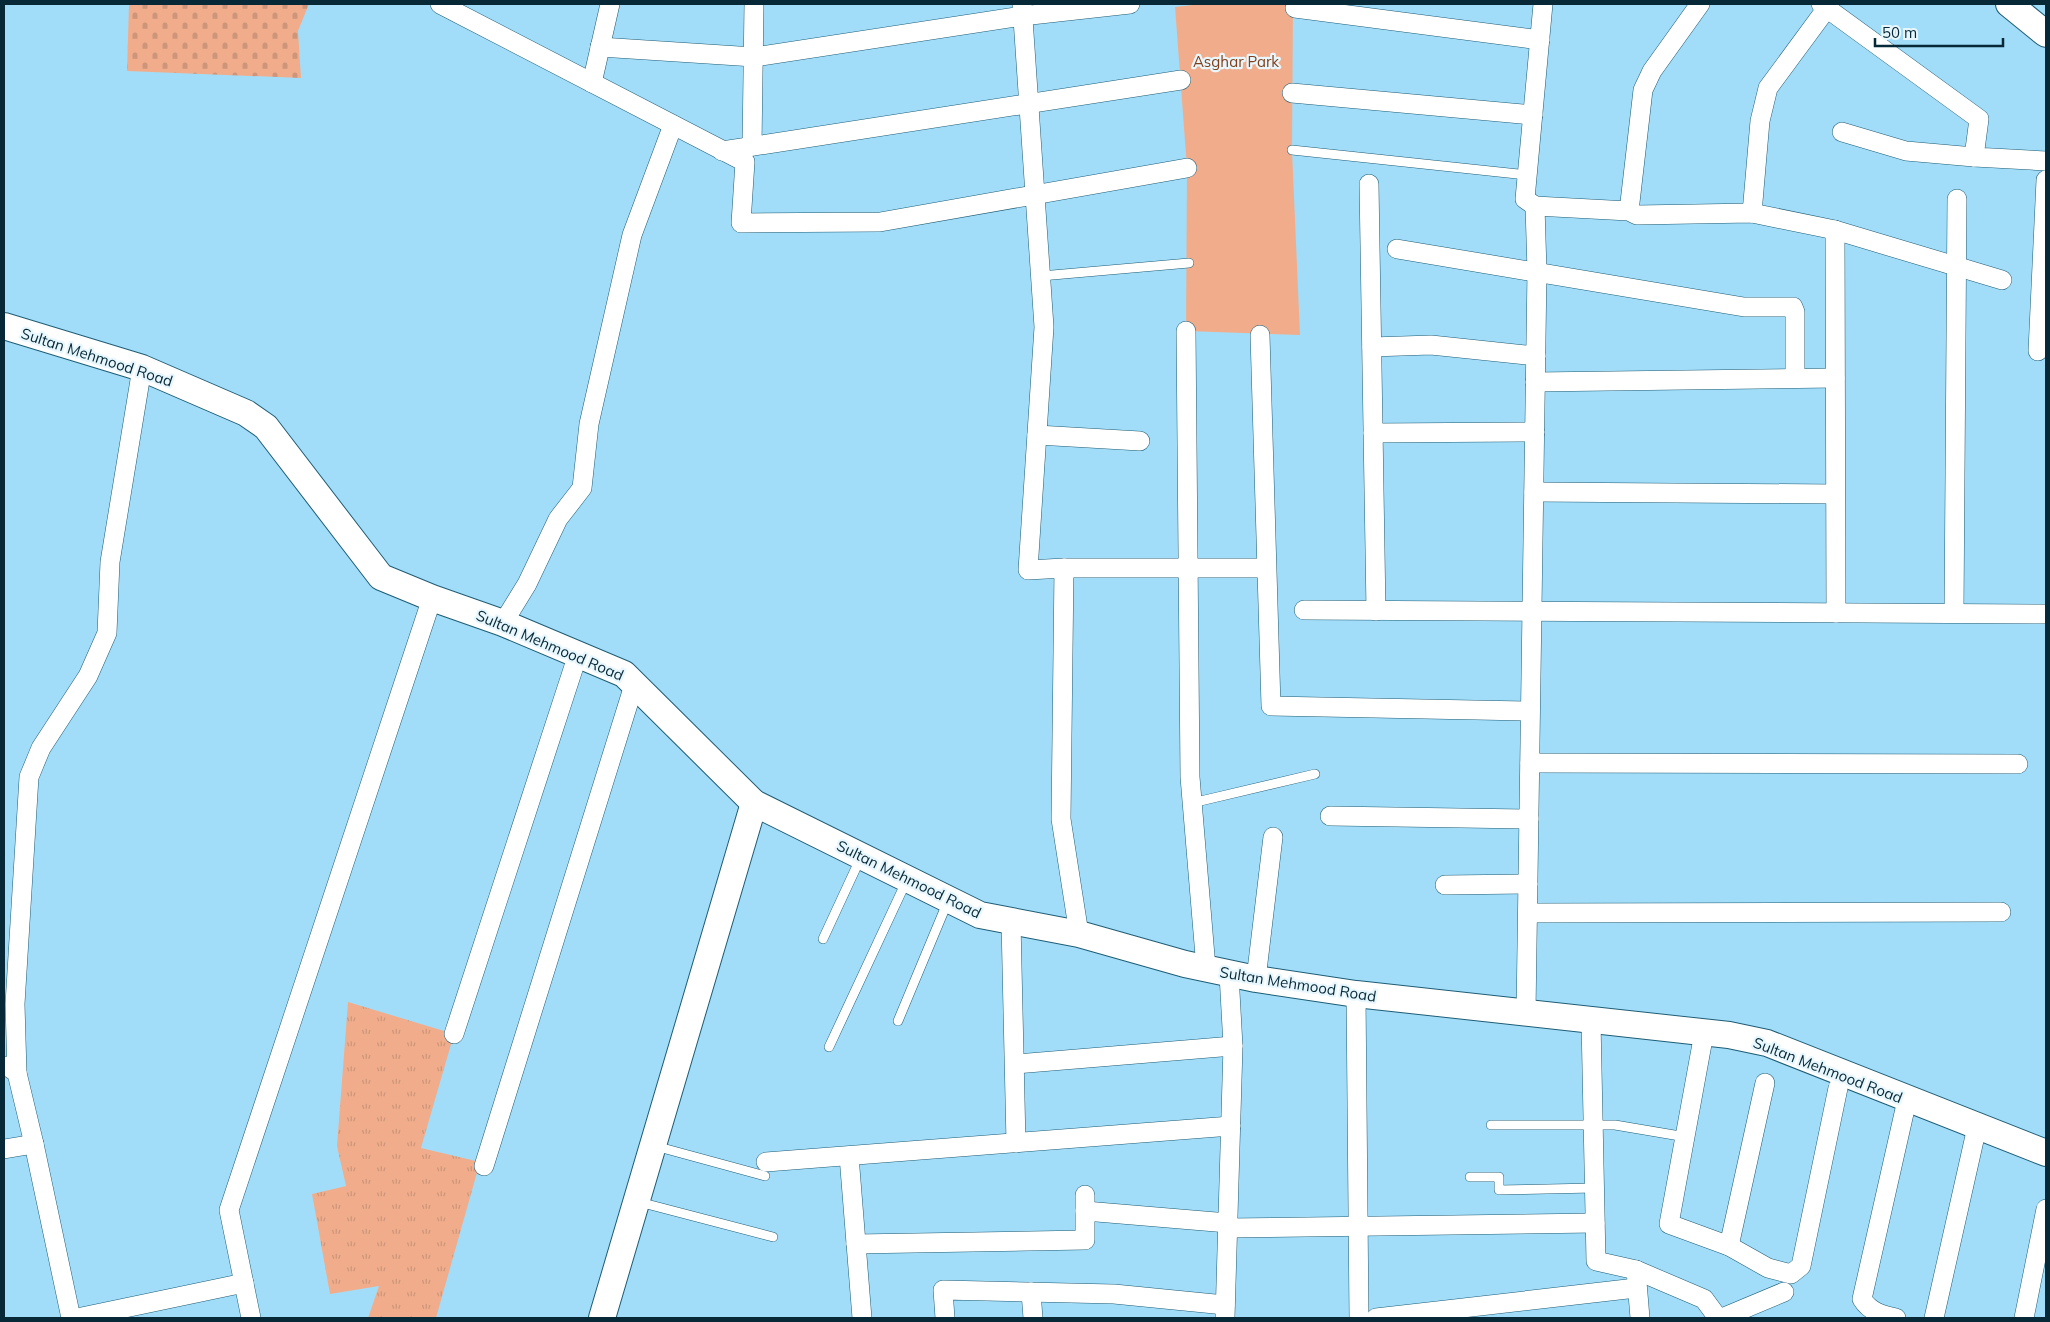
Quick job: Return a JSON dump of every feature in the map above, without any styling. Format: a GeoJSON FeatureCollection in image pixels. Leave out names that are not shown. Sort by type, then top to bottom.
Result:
{"type":"FeatureCollection","features":[{"type":"Feature","properties":{"kind":"street"},"geometry":{"type":"LineString","coordinates":[[440,4],[745,162],[742,223],[880,222],[1187,168]]}},
{"type":"Feature","properties":{"kind":"street"},"geometry":{"type":"LineString","coordinates":[[592,83],[610,4]]}},
{"type":"Feature","properties":{"kind":"street"},"geometry":{"type":"LineString","coordinates":[[752,146],[754,4]]}},
{"type":"Feature","properties":{"kind":"street"},"geometry":{"type":"LineString","coordinates":[[600,48],[754,57],[1022,10],[1130,4]]}},
{"type":"Feature","properties":{"kind":"street"},"geometry":{"type":"LineString","coordinates":[[1543,4],[1525,199],[1535,206],[1628,211],[1637,215],[1752,213],[1835,230],[2002,280]]}},
{"type":"Feature","properties":{"kind":"street"},"geometry":{"type":"LineString","coordinates":[[1628,211],[1643,90],[1652,71],[1700,4]]}},
{"type":"Feature","properties":{"kind":"street"},"geometry":{"type":"LineString","coordinates":[[2009,4],[2046,34]]}},
{"type":"Feature","properties":{"kind":"street"},"geometry":{"type":"LineString","coordinates":[[1752,213],[1760,121],[1768,88],[1824,6],[1979,118],[1974,157]]}},
{"type":"Feature","properties":{"kind":"street"},"geometry":{"type":"LineString","coordinates":[[1295,8],[1540,40]]}},
{"type":"Feature","properties":{"kind":"street"},"geometry":{"type":"LineString","coordinates":[[1022,10],[1044,327],[1028,570],[1064,568],[1266,568]]}},
{"type":"Feature","properties":{"kind":"street"},"geometry":{"type":"LineString","coordinates":[[722,151],[1181,80]]}},
{"type":"Feature","properties":{"kind":"street"},"geometry":{"type":"LineString","coordinates":[[1292,93],[1532,115]]}},
{"type":"Feature","properties":{"kind":"street"},"geometry":{"type":"LineString","coordinates":[[503,622],[527,584],[558,519],[582,488],[589,424],[632,236],[673,125]]}},
{"type":"Feature","properties":{"kind":"street"},"geometry":{"type":"LineString","coordinates":[[1842,132],[1906,151],[2046,161]]}},
{"type":"Feature","properties":{"kind":"street"},"geometry":{"type":"LineString","coordinates":[[2038,352],[2046,180]]}},
{"type":"Feature","properties":{"kind":"street"},"geometry":{"type":"LineString","coordinates":[[1369,184],[1376,611]]}},
{"type":"Feature","properties":{"kind":"street"},"geometry":{"type":"LineString","coordinates":[[1954,613],[1957,199]]}},
{"type":"Feature","properties":{"kind":"street"},"geometry":{"type":"LineString","coordinates":[[1526,1013],[1537,271],[1535,206]]}},
{"type":"Feature","properties":{"kind":"street"},"geometry":{"type":"LineString","coordinates":[[1835,230],[1836,613]]}},
{"type":"Feature","properties":{"kind":"street"},"geometry":{"type":"LineString","coordinates":[[1397,249],[1744,307],[1793,308],[1795,312],[1794,378]]}},
{"type":"Feature","properties":{"kind":"street","name":"Sultan Mehmood Road"},"geometry":{"type":"LineString","coordinates":[[4,326],[142,368],[246,413],[266,427],[381,577],[432,598],[503,622],[624,674],[754,803],[980,915],[1079,934],[1256,980],[1591,1022],[1704,1033],[1767,1043],[2046,1154]]}},
{"type":"Feature","properties":{"kind":"street"},"geometry":{"type":"LineString","coordinates":[[945,1318],[943,1290],[1114,1294],[1225,1311],[1233,1046],[1218,971],[1192,803],[1186,331]]}},
{"type":"Feature","properties":{"kind":"street"},"geometry":{"type":"LineString","coordinates":[[1260,336],[1270,706],[1530,711]]}},
{"type":"Feature","properties":{"kind":"street"},"geometry":{"type":"LineString","coordinates":[[1372,347],[1431,345],[1536,356]]}},
{"type":"Feature","properties":{"kind":"street"},"geometry":{"type":"LineString","coordinates":[[71,1318],[34,1144],[10,1070],[29,777],[40,748],[88,676],[107,633],[110,562],[142,368]]}},
{"type":"Feature","properties":{"kind":"street"},"geometry":{"type":"LineString","coordinates":[[1535,382],[1835,378]]}},
{"type":"Feature","properties":{"kind":"street"},"geometry":{"type":"LineString","coordinates":[[1373,433],[1535,432]]}},
{"type":"Feature","properties":{"kind":"street"},"geometry":{"type":"LineString","coordinates":[[1037,435],[1140,441]]}},
{"type":"Feature","properties":{"kind":"street"},"geometry":{"type":"LineString","coordinates":[[1534,492],[1835,494]]}},
{"type":"Feature","properties":{"kind":"street"},"geometry":{"type":"LineString","coordinates":[[1064,568],[1060,818],[1079,934]]}},
{"type":"Feature","properties":{"kind":"street"},"geometry":{"type":"LineString","coordinates":[[251,1318],[228,1210],[432,598]]}},
{"type":"Feature","properties":{"kind":"street"},"geometry":{"type":"LineString","coordinates":[[1304,610],[2046,614]]}},
{"type":"Feature","properties":{"kind":"street"},"geometry":{"type":"LineString","coordinates":[[454,1034],[578,654]]}},
{"type":"Feature","properties":{"kind":"street"},"geometry":{"type":"LineString","coordinates":[[484,1166],[634,685]]}},
{"type":"Feature","properties":{"kind":"street"},"geometry":{"type":"LineString","coordinates":[[1530,763],[2018,764]]}},
{"type":"Feature","properties":{"kind":"street"},"geometry":{"type":"LineString","coordinates":[[602,1318],[754,803]]}},
{"type":"Feature","properties":{"kind":"street"},"geometry":{"type":"LineString","coordinates":[[1330,816],[1529,818]]}},
{"type":"Feature","properties":{"kind":"street"},"geometry":{"type":"LineString","coordinates":[[1256,980],[1273,837]]}},
{"type":"Feature","properties":{"kind":"street"},"geometry":{"type":"LineString","coordinates":[[1445,886],[1528,884]]}},
{"type":"Feature","properties":{"kind":"street"},"geometry":{"type":"LineString","coordinates":[[1528,913],[2002,912]]}},
{"type":"Feature","properties":{"kind":"street"},"geometry":{"type":"LineString","coordinates":[[1011,922],[1016,1142]]}},
{"type":"Feature","properties":{"kind":"street"},"geometry":{"type":"LineString","coordinates":[[1356,994],[1360,1318]]}},
{"type":"Feature","properties":{"kind":"street"},"geometry":{"type":"LineString","coordinates":[[1591,1022],[1596,1261],[1636,1279],[1704,1299],[1718,1318]]}},
{"type":"Feature","properties":{"kind":"street"},"geometry":{"type":"LineString","coordinates":[[1704,1033],[1669,1224],[1729,1246],[1768,1268],[1791,1274],[1801,1266],[1838,1088]]}},
{"type":"Feature","properties":{"kind":"street"},"geometry":{"type":"LineString","coordinates":[[1015,1064],[1233,1046]]}},
{"type":"Feature","properties":{"kind":"street"},"geometry":{"type":"LineString","coordinates":[[1729,1246],[1765,1083]]}},
{"type":"Feature","properties":{"kind":"street"},"geometry":{"type":"LineString","coordinates":[[1896,1318],[1880,1315],[1867,1307],[1862,1299],[1907,1100]]}},
{"type":"Feature","properties":{"kind":"street"},"geometry":{"type":"LineString","coordinates":[[766,1169],[849,1156],[1231,1126]]}},
{"type":"Feature","properties":{"kind":"street"},"geometry":{"type":"LineString","coordinates":[[1934,1318],[1977,1127]]}},
{"type":"Feature","properties":{"kind":"street"},"geometry":{"type":"LineString","coordinates":[[4,1149],[34,1144]]}},
{"type":"Feature","properties":{"kind":"street"},"geometry":{"type":"LineString","coordinates":[[849,1156],[862,1318]]}},
{"type":"Feature","properties":{"kind":"street"},"geometry":{"type":"LineString","coordinates":[[856,1244],[1084,1240],[1084,1203],[1228,1225],[1595,1224]]}},
{"type":"Feature","properties":{"kind":"street"},"geometry":{"type":"LineString","coordinates":[[2024,1318],[2046,1209]]}},
{"type":"Feature","properties":{"kind":"street"},"geometry":{"type":"LineString","coordinates":[[1376,1318],[1636,1279]]}},
{"type":"Feature","properties":{"kind":"street"},"geometry":{"type":"LineString","coordinates":[[1636,1279],[1640,1318]]}},
{"type":"Feature","properties":{"kind":"street"},"geometry":{"type":"LineString","coordinates":[[77,1318],[244,1283]]}},
{"type":"Feature","properties":{"kind":"street"},"geometry":{"type":"LineString","coordinates":[[1031,1292],[1033,1318]]}},
{"type":"Feature","properties":{"kind":"street"},"geometry":{"type":"LineString","coordinates":[[1722,1318],[1784,1292]]}},
{"type":"Feature","properties":{"kind":"lane"},"geometry":{"type":"LineString","coordinates":[[1292,150],[1527,175]]}},
{"type":"Feature","properties":{"kind":"lane"},"geometry":{"type":"LineString","coordinates":[[1041,276],[1189,263]]}},
{"type":"Feature","properties":{"kind":"lane"},"geometry":{"type":"LineString","coordinates":[[1192,803],[1315,774]]}},
{"type":"Feature","properties":{"kind":"lane"},"geometry":{"type":"LineString","coordinates":[[823,939],[861,856]]}},
{"type":"Feature","properties":{"kind":"lane"},"geometry":{"type":"LineString","coordinates":[[829,1047],[907,879]]}},
{"type":"Feature","properties":{"kind":"lane"},"geometry":{"type":"LineString","coordinates":[[898,1021],[949,900]]}},
{"type":"Feature","properties":{"kind":"lane"},"geometry":{"type":"LineString","coordinates":[[1491,1125],[1615,1125],[1686,1137]]}},
{"type":"Feature","properties":{"kind":"lane"},"geometry":{"type":"LineString","coordinates":[[653,1146],[766,1169]]}},
{"type":"Feature","properties":{"kind":"lane"},"geometry":{"type":"LineString","coordinates":[[1470,1177],[1499,1177],[1499,1190],[1594,1188]]}},
{"type":"Feature","properties":{"kind":"lane"},"geometry":{"type":"LineString","coordinates":[[636,1202],[773,1237]]}},
{"type":"Feature","properties":{"kind":"green space"},"geometry":{"type":"Polygon","coordinates":[[[129,4],[309,4],[298,31],[301,78],[127,71],[129,4]]]}},
{"type":"Feature","properties":{"kind":"green space","name":"Asghar Park"},"geometry":{"type":"Polygon","coordinates":[[[1201,4],[1293,4],[1292,150],[1300,335],[1186,331],[1187,168],[1175,7],[1201,4]]]}},
{"type":"Feature","properties":{"kind":"green space"},"geometry":{"type":"Polygon","coordinates":[[[348,1002],[454,1034],[421,1148],[480,1162],[436,1318],[368,1318],[379,1286],[330,1294],[312,1194],[346,1186],[337,1146],[348,1002]]]}}]}
